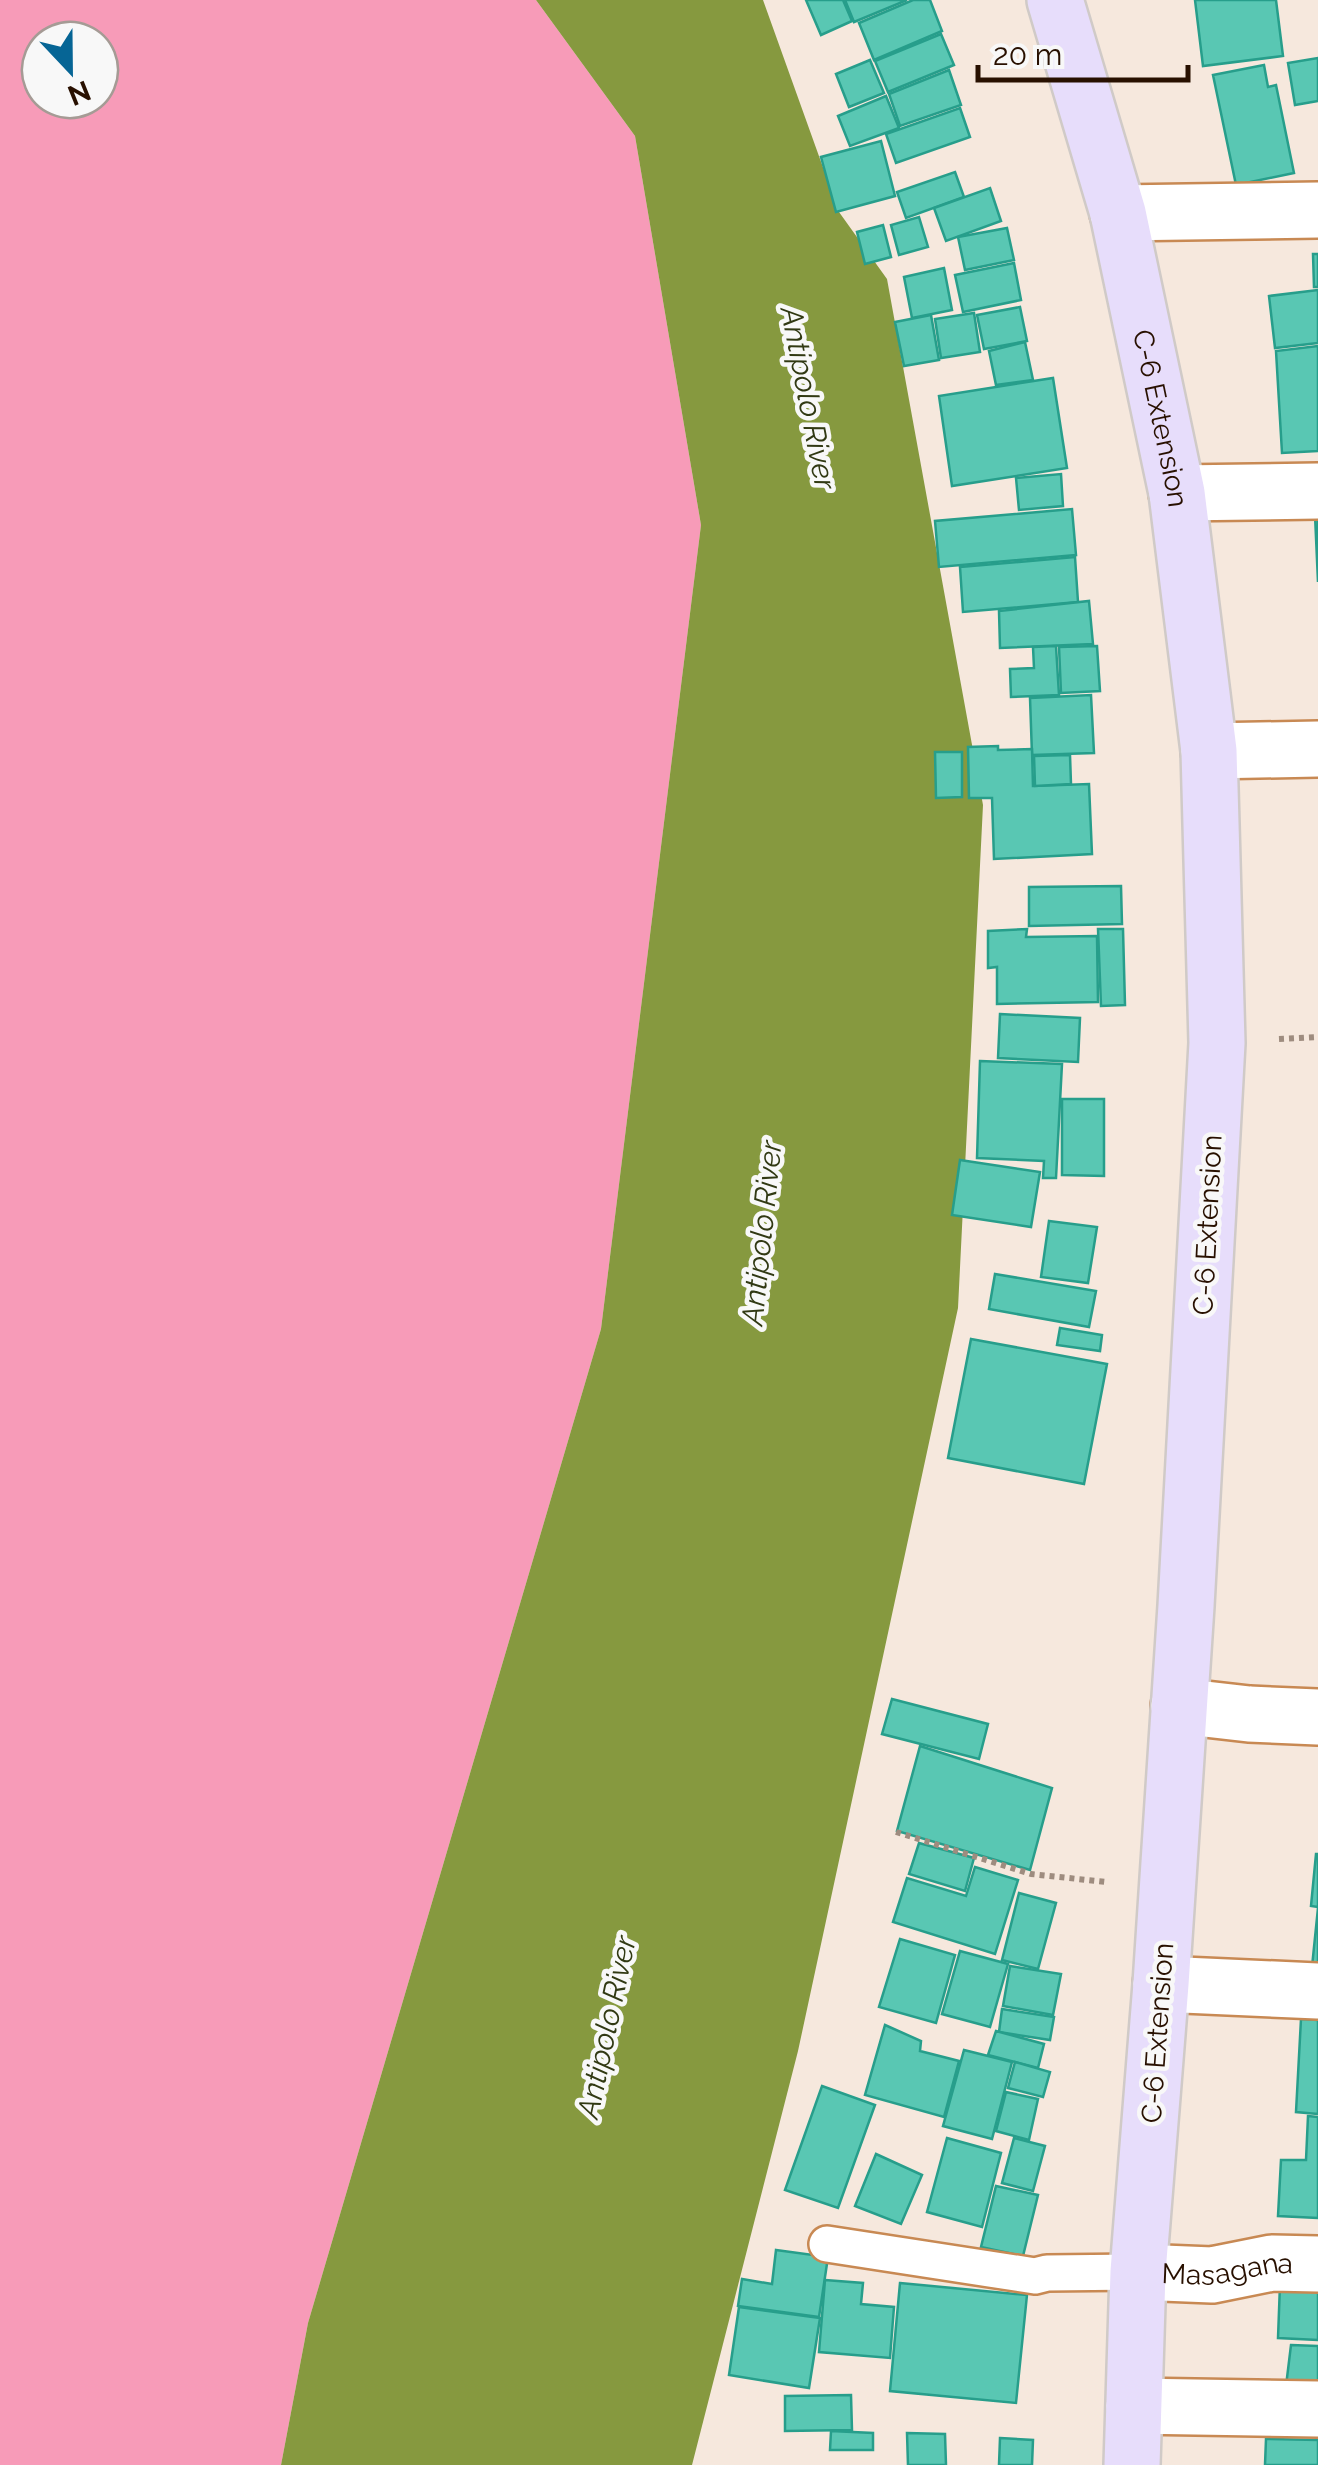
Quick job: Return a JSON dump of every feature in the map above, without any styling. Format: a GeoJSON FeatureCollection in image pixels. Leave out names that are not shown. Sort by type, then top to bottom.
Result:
{"type":"FeatureCollection","features":[{"type":"Feature","properties":{"kind":"main road","name":"C-6 Extension"},"geometry":{"type":"LineString","coordinates":[[1056,0],[1118,213],[1177,493],[1208,751],[1218,1043],[1161,1984],[1138,2272],[1132,2465]]}},
{"type":"Feature","properties":{"kind":"street"},"geometry":{"type":"LineString","coordinates":[[1118,213],[1318,210]]}},
{"type":"Feature","properties":{"kind":"street"},"geometry":{"type":"LineString","coordinates":[[1177,493],[1318,492]]}},
{"type":"Feature","properties":{"kind":"street"},"geometry":{"type":"LineString","coordinates":[[1208,751],[1318,749]]}},
{"type":"Feature","properties":{"kind":"street"},"geometry":{"type":"LineString","coordinates":[[1179,1706],[1318,1717]]}},
{"type":"Feature","properties":{"kind":"street"},"geometry":{"type":"LineString","coordinates":[[1161,1984],[1318,1991]]}},
{"type":"Feature","properties":{"kind":"street","name":"Masagana"},"geometry":{"type":"LineString","coordinates":[[1138,2272],[1212,2274],[1272,2263],[1318,2264]]}},
{"type":"Feature","properties":{"kind":"street"},"geometry":{"type":"LineString","coordinates":[[1134,2406],[1318,2409]]}},
{"type":"Feature","properties":{"kind":"lane"},"geometry":{"type":"LineString","coordinates":[[827,2244],[1034,2276],[1138,2272]]}},
{"type":"Feature","properties":{"kind":"path"},"geometry":{"type":"LineString","coordinates":[[896,1832],[1031,1874],[1100,1883],[1168,1876]]}},
{"type":"Feature","properties":{"kind":"shaded area"},"geometry":{"type":"Polygon","coordinates":[[[0,0],[536,0],[635,136],[701,525],[601,1329],[308,2323],[281,2465],[0,2465],[0,0]]]}},
{"type":"Feature","properties":{"kind":"water","name":"Antipolo River"},"geometry":{"type":"Polygon","coordinates":[[[536,0],[763,0],[839,212],[887,279],[983,805],[958,1308],[798,2051],[692,2465],[281,2465],[308,2323],[601,1329],[701,525],[635,136],[536,0]]]}},
{"type":"Feature","properties":{"kind":"building"},"geometry":{"type":"Polygon","coordinates":[[[806,0],[843,0],[852,21],[821,35],[806,0]]]}},
{"type":"Feature","properties":{"kind":"building"},"geometry":{"type":"Polygon","coordinates":[[[845,0],[907,0],[854,22],[845,0]]]}},
{"type":"Feature","properties":{"kind":"building"},"geometry":{"type":"Polygon","coordinates":[[[913,0],[930,0],[942,31],[874,60],[859,23],[913,0]]]}},
{"type":"Feature","properties":{"kind":"building"},"geometry":{"type":"Polygon","coordinates":[[[1195,0],[1276,0],[1283,56],[1203,66],[1195,0]]]}},
{"type":"Feature","properties":{"kind":"building"},"geometry":{"type":"Polygon","coordinates":[[[941,34],[954,65],[888,92],[875,61],[941,34]]]}},
{"type":"Feature","properties":{"kind":"building"},"geometry":{"type":"Polygon","coordinates":[[[1318,58],[1318,101],[1295,105],[1288,63],[1318,58]]]}},
{"type":"Feature","properties":{"kind":"building"},"geometry":{"type":"Polygon","coordinates":[[[870,60],[884,93],[849,107],[836,74],[870,60]]]}},
{"type":"Feature","properties":{"kind":"building"},"geometry":{"type":"Polygon","coordinates":[[[1264,65],[1268,87],[1276,85],[1294,173],[1236,185],[1213,75],[1264,65]]]}},
{"type":"Feature","properties":{"kind":"building"},"geometry":{"type":"Polygon","coordinates":[[[949,70],[961,105],[900,126],[889,94],[949,70]]]}},
{"type":"Feature","properties":{"kind":"building"},"geometry":{"type":"Polygon","coordinates":[[[886,96],[899,128],[850,146],[838,116],[886,96]]]}},
{"type":"Feature","properties":{"kind":"building"},"geometry":{"type":"Polygon","coordinates":[[[960,108],[970,137],[896,163],[886,134],[960,108]]]}},
{"type":"Feature","properties":{"kind":"building"},"geometry":{"type":"Polygon","coordinates":[[[881,141],[895,196],[836,212],[821,157],[881,141]]]}},
{"type":"Feature","properties":{"kind":"building"},"geometry":{"type":"Polygon","coordinates":[[[955,172],[964,197],[906,218],[897,192],[955,172]]]}},
{"type":"Feature","properties":{"kind":"building"},"geometry":{"type":"Polygon","coordinates":[[[990,188],[1001,221],[946,241],[934,208],[990,188]]]}},
{"type":"Feature","properties":{"kind":"building"},"geometry":{"type":"Polygon","coordinates":[[[919,217],[928,247],[899,255],[891,225],[919,217]]]}},
{"type":"Feature","properties":{"kind":"building"},"geometry":{"type":"Polygon","coordinates":[[[883,225],[891,257],[865,264],[857,232],[883,225]]]}},
{"type":"Feature","properties":{"kind":"building"},"geometry":{"type":"Polygon","coordinates":[[[1007,228],[1014,260],[965,270],[958,237],[1007,228]]]}},
{"type":"Feature","properties":{"kind":"building"},"geometry":{"type":"Polygon","coordinates":[[[1313,254],[1318,254],[1318,287],[1314,287],[1313,254]]]}},
{"type":"Feature","properties":{"kind":"building"},"geometry":{"type":"Polygon","coordinates":[[[1014,263],[1021,300],[963,312],[955,275],[1014,263]]]}},
{"type":"Feature","properties":{"kind":"building"},"geometry":{"type":"Polygon","coordinates":[[[944,268],[952,310],[912,318],[904,277],[944,268]]]}},
{"type":"Feature","properties":{"kind":"building"},"geometry":{"type":"Polygon","coordinates":[[[1318,290],[1318,343],[1275,348],[1269,296],[1318,290]]]}},
{"type":"Feature","properties":{"kind":"building"},"geometry":{"type":"Polygon","coordinates":[[[1020,307],[1027,341],[984,349],[977,315],[1020,307]]]}},
{"type":"Feature","properties":{"kind":"building"},"geometry":{"type":"Polygon","coordinates":[[[974,313],[980,352],[941,358],[935,319],[974,313]]]}},
{"type":"Feature","properties":{"kind":"building"},"geometry":{"type":"Polygon","coordinates":[[[931,315],[939,360],[904,366],[895,322],[931,315]]]}},
{"type":"Feature","properties":{"kind":"building"},"geometry":{"type":"Polygon","coordinates":[[[1025,342],[1033,380],[996,385],[989,351],[1025,342]]]}},
{"type":"Feature","properties":{"kind":"building"},"geometry":{"type":"Polygon","coordinates":[[[1318,346],[1318,451],[1282,453],[1276,351],[1318,346]]]}},
{"type":"Feature","properties":{"kind":"building"},"geometry":{"type":"Polygon","coordinates":[[[1053,378],[1067,468],[952,486],[939,396],[1053,378]]]}},
{"type":"Feature","properties":{"kind":"building"},"geometry":{"type":"Polygon","coordinates":[[[1061,474],[1063,506],[1019,510],[1016,478],[1061,474]]]}},
{"type":"Feature","properties":{"kind":"building"},"geometry":{"type":"Polygon","coordinates":[[[1072,509],[1076,555],[939,567],[935,521],[1072,509]]]}},
{"type":"Feature","properties":{"kind":"building"},"geometry":{"type":"Polygon","coordinates":[[[1315,515],[1318,515],[1318,582],[1315,515]]]}},
{"type":"Feature","properties":{"kind":"building"},"geometry":{"type":"Polygon","coordinates":[[[1075,557],[1078,602],[963,612],[960,567],[1075,557]]]}},
{"type":"Feature","properties":{"kind":"building"},"geometry":{"type":"Polygon","coordinates":[[[1089,601],[1093,644],[1000,648],[999,611],[1089,601]]]}},
{"type":"Feature","properties":{"kind":"building"},"geometry":{"type":"Polygon","coordinates":[[[1056,646],[1059,695],[1011,697],[1010,669],[1034,668],[1033,647],[1056,646]]]}},
{"type":"Feature","properties":{"kind":"building"},"geometry":{"type":"Polygon","coordinates":[[[1097,646],[1100,691],[1061,693],[1059,647],[1097,646]]]}},
{"type":"Feature","properties":{"kind":"building"},"geometry":{"type":"Polygon","coordinates":[[[1091,695],[1094,753],[1032,755],[1030,698],[1091,695]]]}},
{"type":"Feature","properties":{"kind":"building"},"geometry":{"type":"Polygon","coordinates":[[[998,746],[998,750],[1032,749],[1033,786],[1089,784],[1092,854],[994,859],[992,798],[969,798],[968,747],[998,746]]]}},
{"type":"Feature","properties":{"kind":"building"},"geometry":{"type":"Polygon","coordinates":[[[935,752],[962,752],[962,797],[936,798],[935,752]]]}},
{"type":"Feature","properties":{"kind":"building"},"geometry":{"type":"Polygon","coordinates":[[[1070,755],[1071,784],[1035,786],[1034,756],[1070,755]]]}},
{"type":"Feature","properties":{"kind":"building"},"geometry":{"type":"Polygon","coordinates":[[[1121,886],[1122,924],[1029,926],[1029,887],[1121,886]]]}},
{"type":"Feature","properties":{"kind":"building"},"geometry":{"type":"Polygon","coordinates":[[[1027,929],[1026,937],[1097,936],[1098,1002],[997,1004],[997,967],[988,968],[988,931],[1027,929]]]}},
{"type":"Feature","properties":{"kind":"building"},"geometry":{"type":"Polygon","coordinates":[[[1098,929],[1123,929],[1125,1005],[1101,1006],[1098,929]]]}},
{"type":"Feature","properties":{"kind":"building"},"geometry":{"type":"Polygon","coordinates":[[[1000,1014],[1080,1018],[1078,1062],[998,1058],[1000,1014]]]}},
{"type":"Feature","properties":{"kind":"building"},"geometry":{"type":"Polygon","coordinates":[[[980,1061],[1062,1064],[1056,1178],[1043,1178],[1044,1161],[977,1158],[980,1061]]]}},
{"type":"Feature","properties":{"kind":"building"},"geometry":{"type":"Polygon","coordinates":[[[1062,1099],[1104,1099],[1104,1176],[1062,1175],[1062,1099]]]}},
{"type":"Feature","properties":{"kind":"building"},"geometry":{"type":"Polygon","coordinates":[[[960,1160],[1040,1172],[1031,1227],[952,1215],[960,1160]]]}},
{"type":"Feature","properties":{"kind":"building"},"geometry":{"type":"Polygon","coordinates":[[[1049,1221],[1097,1227],[1088,1283],[1041,1277],[1049,1221]]]}},
{"type":"Feature","properties":{"kind":"building"},"geometry":{"type":"Polygon","coordinates":[[[995,1274],[1096,1291],[1089,1327],[989,1309],[995,1274]]]}},
{"type":"Feature","properties":{"kind":"building"},"geometry":{"type":"Polygon","coordinates":[[[1060,1328],[1102,1335],[1100,1351],[1057,1345],[1060,1328]]]}},
{"type":"Feature","properties":{"kind":"building"},"geometry":{"type":"Polygon","coordinates":[[[971,1339],[1107,1364],[1084,1484],[948,1458],[971,1339]]]}},
{"type":"Feature","properties":{"kind":"building"},"geometry":{"type":"Polygon","coordinates":[[[892,1699],[988,1724],[979,1759],[882,1734],[892,1699]]]}},
{"type":"Feature","properties":{"kind":"building"},"geometry":{"type":"Polygon","coordinates":[[[920,1746],[1052,1788],[1030,1870],[897,1831],[920,1746]]]}},
{"type":"Feature","properties":{"kind":"building"},"geometry":{"type":"Polygon","coordinates":[[[919,1843],[974,1858],[965,1891],[909,1874],[919,1843]]]}},
{"type":"Feature","properties":{"kind":"building"},"geometry":{"type":"Polygon","coordinates":[[[1318,1854],[1318,1907],[1311,1906],[1318,1854]]]}},
{"type":"Feature","properties":{"kind":"building"},"geometry":{"type":"Polygon","coordinates":[[[975,1867],[1018,1880],[995,1954],[893,1922],[907,1878],[966,1896],[975,1867]]]}},
{"type":"Feature","properties":{"kind":"building"},"geometry":{"type":"Polygon","coordinates":[[[1019,1893],[1056,1903],[1038,1969],[1002,1960],[1019,1893]]]}},
{"type":"Feature","properties":{"kind":"building"},"geometry":{"type":"Polygon","coordinates":[[[1318,1908],[1318,1968],[1312,1967],[1318,1908]]]}},
{"type":"Feature","properties":{"kind":"building"},"geometry":{"type":"Polygon","coordinates":[[[900,1939],[955,1955],[936,2023],[879,2007],[900,1939]]]}},
{"type":"Feature","properties":{"kind":"building"},"geometry":{"type":"Polygon","coordinates":[[[960,1951],[1008,1964],[990,2027],[942,2014],[960,1951]]]}},
{"type":"Feature","properties":{"kind":"building"},"geometry":{"type":"Polygon","coordinates":[[[1010,1966],[1061,1974],[1053,2015],[1003,2006],[1010,1966]]]}},
{"type":"Feature","properties":{"kind":"building"},"geometry":{"type":"Polygon","coordinates":[[[1002,2009],[1054,2017],[1050,2040],[999,2032],[1002,2009]]]}},
{"type":"Feature","properties":{"kind":"building"},"geometry":{"type":"Polygon","coordinates":[[[1301,2019],[1318,2020],[1318,2114],[1296,2112],[1301,2019]]]}},
{"type":"Feature","properties":{"kind":"building"},"geometry":{"type":"Polygon","coordinates":[[[885,2025],[921,2041],[920,2051],[959,2061],[944,2117],[865,2095],[885,2025]]]}},
{"type":"Feature","properties":{"kind":"building"},"geometry":{"type":"Polygon","coordinates":[[[996,2031],[1044,2044],[1038,2068],[988,2055],[996,2031]]]}},
{"type":"Feature","properties":{"kind":"building"},"geometry":{"type":"Polygon","coordinates":[[[964,2050],[1012,2062],[992,2139],[943,2126],[964,2050]]]}},
{"type":"Feature","properties":{"kind":"building"},"geometry":{"type":"Polygon","coordinates":[[[1015,2062],[1050,2072],[1043,2097],[1008,2088],[1015,2062]]]}},
{"type":"Feature","properties":{"kind":"building"},"geometry":{"type":"Polygon","coordinates":[[[822,2086],[875,2105],[838,2208],[785,2190],[822,2086]]]}},
{"type":"Feature","properties":{"kind":"building"},"geometry":{"type":"Polygon","coordinates":[[[1006,2092],[1038,2099],[1029,2140],[996,2131],[1006,2092]]]}},
{"type":"Feature","properties":{"kind":"building"},"geometry":{"type":"Polygon","coordinates":[[[1308,2116],[1318,2117],[1318,2218],[1278,2216],[1281,2160],[1306,2160],[1308,2116]]]}},
{"type":"Feature","properties":{"kind":"building"},"geometry":{"type":"Polygon","coordinates":[[[947,2138],[1001,2153],[982,2227],[927,2212],[947,2138]]]}},
{"type":"Feature","properties":{"kind":"building"},"geometry":{"type":"Polygon","coordinates":[[[1014,2138],[1045,2146],[1033,2191],[1002,2183],[1014,2138]]]}},
{"type":"Feature","properties":{"kind":"building"},"geometry":{"type":"Polygon","coordinates":[[[876,2154],[922,2175],[901,2224],[855,2206],[876,2154]]]}},
{"type":"Feature","properties":{"kind":"building"},"geometry":{"type":"Polygon","coordinates":[[[996,2186],[1038,2195],[1023,2256],[981,2247],[996,2186]]]}},
{"type":"Feature","properties":{"kind":"building"},"geometry":{"type":"Polygon","coordinates":[[[776,2250],[828,2257],[819,2317],[738,2306],[742,2279],[772,2284],[776,2250]]]}},
{"type":"Feature","properties":{"kind":"building"},"geometry":{"type":"Polygon","coordinates":[[[825,2280],[863,2283],[861,2304],[894,2307],[890,2358],[819,2352],[825,2280]]]}},
{"type":"Feature","properties":{"kind":"building"},"geometry":{"type":"Polygon","coordinates":[[[900,2283],[1027,2295],[1016,2403],[890,2391],[900,2283]]]}},
{"type":"Feature","properties":{"kind":"building"},"geometry":{"type":"Polygon","coordinates":[[[1280,2284],[1318,2285],[1318,2340],[1278,2338],[1280,2284]]]}},
{"type":"Feature","properties":{"kind":"building"},"geometry":{"type":"Polygon","coordinates":[[[739,2307],[820,2318],[809,2388],[729,2375],[739,2307]]]}},
{"type":"Feature","properties":{"kind":"building"},"geometry":{"type":"Polygon","coordinates":[[[1291,2345],[1318,2346],[1318,2387],[1286,2386],[1291,2345]]]}},
{"type":"Feature","properties":{"kind":"building"},"geometry":{"type":"Polygon","coordinates":[[[851,2395],[852,2430],[785,2431],[785,2396],[851,2395]]]}},
{"type":"Feature","properties":{"kind":"building"},"geometry":{"type":"Polygon","coordinates":[[[831,2431],[873,2433],[873,2450],[830,2450],[831,2431]]]}},
{"type":"Feature","properties":{"kind":"building"},"geometry":{"type":"Polygon","coordinates":[[[907,2433],[945,2434],[946,2465],[908,2465],[907,2433]]]}},
{"type":"Feature","properties":{"kind":"building"},"geometry":{"type":"Polygon","coordinates":[[[1000,2438],[1033,2440],[1032,2465],[999,2465],[1000,2438]]]}},
{"type":"Feature","properties":{"kind":"building"},"geometry":{"type":"Polygon","coordinates":[[[1266,2439],[1318,2440],[1318,2465],[1265,2465],[1266,2439]]]}}]}
